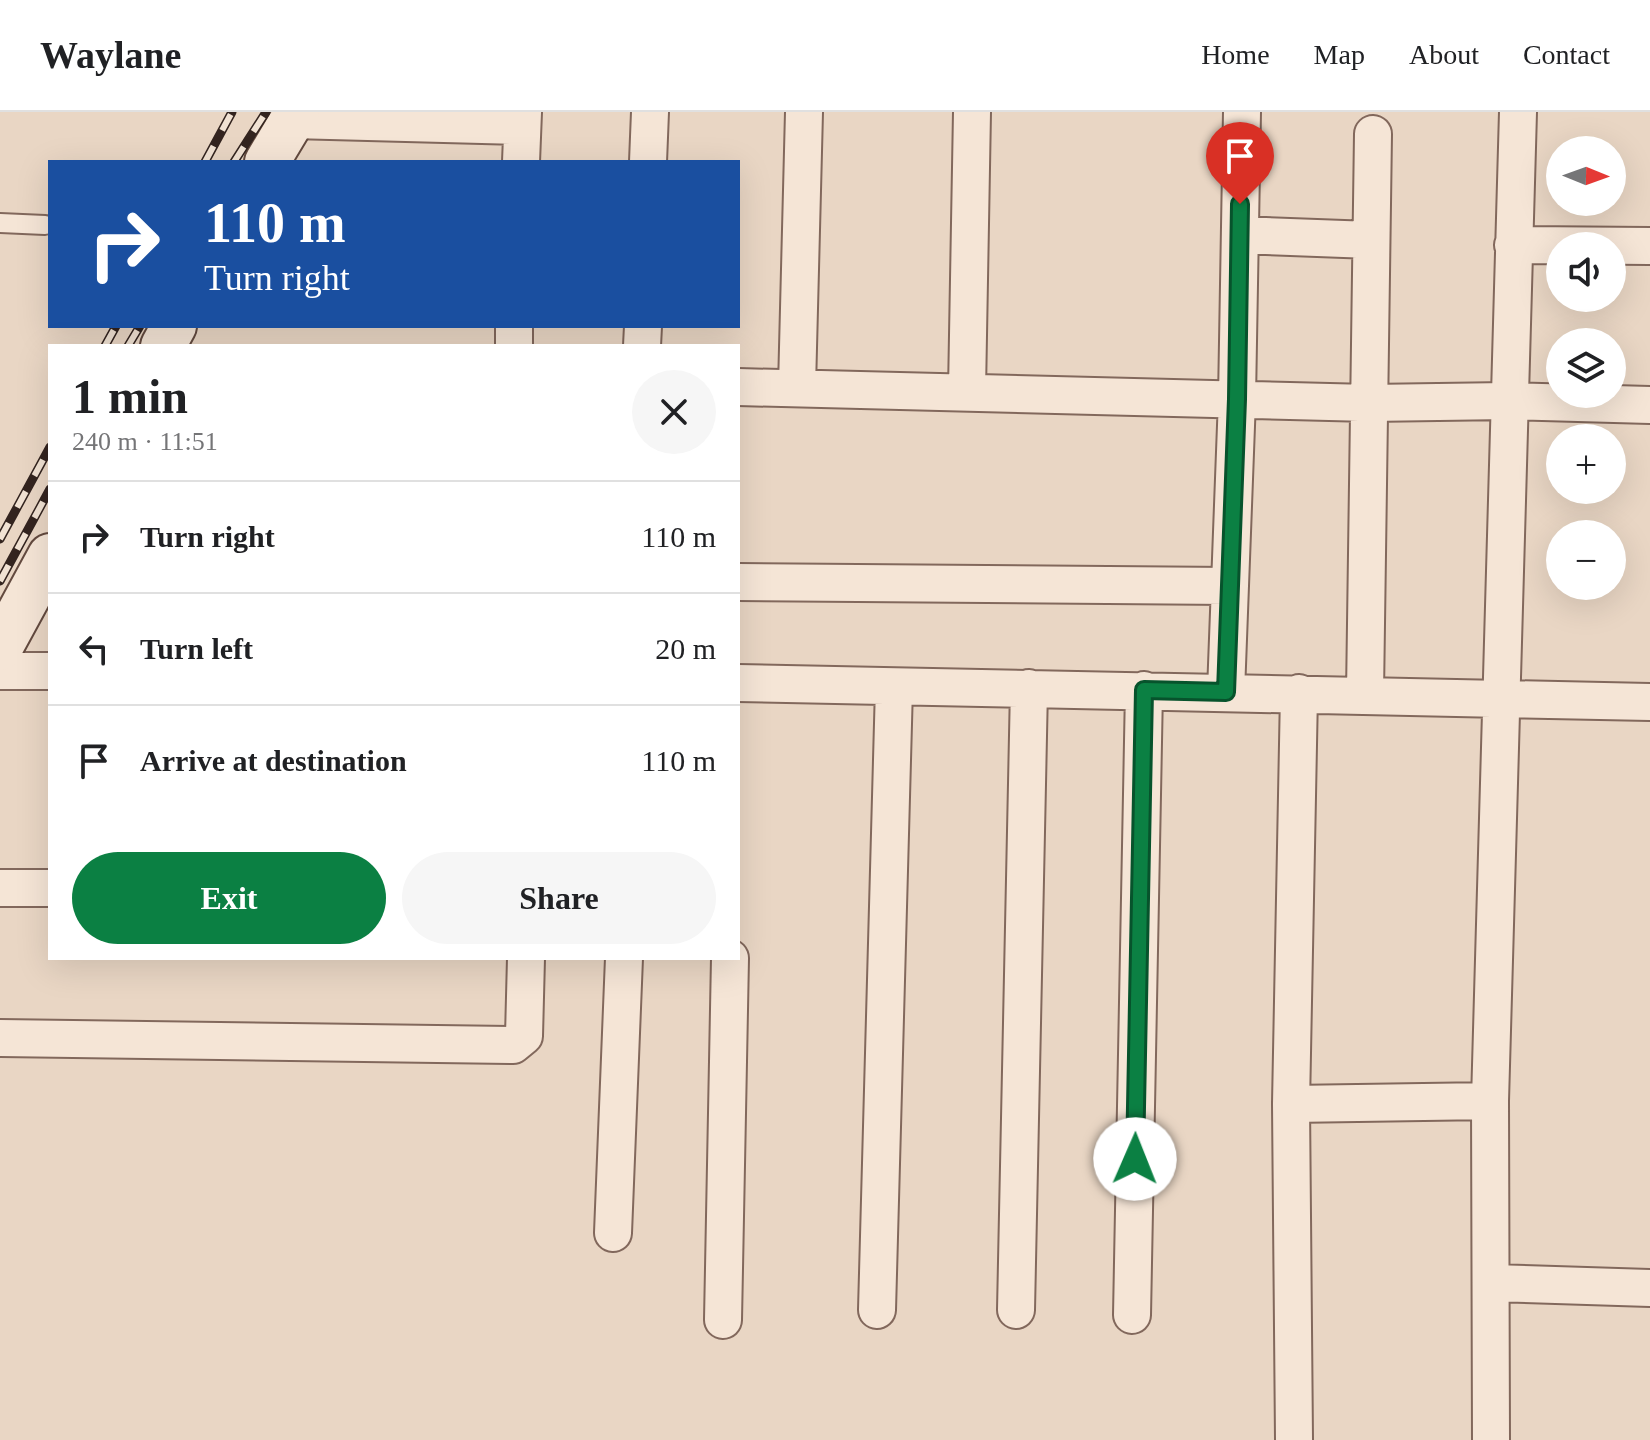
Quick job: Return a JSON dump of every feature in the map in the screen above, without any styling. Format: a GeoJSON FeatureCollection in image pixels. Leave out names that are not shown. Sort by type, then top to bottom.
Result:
{"type":"FeatureCollection","features":[{"type":"Feature","properties":{"kind":"street"},"geometry":{"type":"LineString","coordinates":[[648,160],[650,112]]}},
{"type":"Feature","properties":{"kind":"street"},"geometry":{"type":"LineString","coordinates":[[797,387],[804,112]]}},
{"type":"Feature","properties":{"kind":"street"},"geometry":{"type":"LineString","coordinates":[[967,391],[972,112]]}},
{"type":"Feature","properties":{"kind":"street"},"geometry":{"type":"LineString","coordinates":[[1226,692],[1237,399],[1242,112]]}},
{"type":"Feature","properties":{"kind":"street"},"geometry":{"type":"LineString","coordinates":[[1491,1440],[1490,1101],[1507,401],[1518,112]]}},
{"type":"Feature","properties":{"kind":"street"},"geometry":{"type":"LineString","coordinates":[[268,160],[295,116],[522,119],[521,160]]}},
{"type":"Feature","properties":{"kind":"street"},"geometry":{"type":"LineString","coordinates":[[1365,694],[1373,134]]}},
{"type":"Feature","properties":{"kind":"street"},"geometry":{"type":"LineString","coordinates":[[1240,235],[1371,240]]}},
{"type":"Feature","properties":{"kind":"street"},"geometry":{"type":"LineString","coordinates":[[1513,245],[1650,246]]}},
{"type":"Feature","properties":{"kind":"street"},"geometry":{"type":"LineString","coordinates":[[740,387],[1369,403],[1507,401],[1650,405]]}},
{"type":"Feature","properties":{"kind":"street"},"geometry":{"type":"LineString","coordinates":[[0,648],[48,560]]}},
{"type":"Feature","properties":{"kind":"street"},"geometry":{"type":"LineString","coordinates":[[740,582],[1230,586]]}},
{"type":"Feature","properties":{"kind":"street"},"geometry":{"type":"LineString","coordinates":[[0,671],[48,671]]}},
{"type":"Feature","properties":{"kind":"street"},"geometry":{"type":"LineString","coordinates":[[740,683],[1499,696],[1650,702]]}},
{"type":"Feature","properties":{"kind":"street"},"geometry":{"type":"LineString","coordinates":[[877,1310],[894,687]]}},
{"type":"Feature","properties":{"kind":"street"},"geometry":{"type":"LineString","coordinates":[[1016,1310],[1029,688]]}},
{"type":"Feature","properties":{"kind":"street"},"geometry":{"type":"LineString","coordinates":[[1132,1315],[1144,690]]}},
{"type":"Feature","properties":{"kind":"street"},"geometry":{"type":"LineString","coordinates":[[1294,1440],[1291,1104],[1299,693]]}},
{"type":"Feature","properties":{"kind":"street"},"geometry":{"type":"LineString","coordinates":[[0,888],[48,888]]}},
{"type":"Feature","properties":{"kind":"street"},"geometry":{"type":"LineString","coordinates":[[0,1038],[513,1045],[524,1036],[526,960]]}},
{"type":"Feature","properties":{"kind":"street"},"geometry":{"type":"LineString","coordinates":[[613,1233],[624,960]]}},
{"type":"Feature","properties":{"kind":"street"},"geometry":{"type":"LineString","coordinates":[[723,1320],[730,960]]}},
{"type":"Feature","properties":{"kind":"street"},"geometry":{"type":"LineString","coordinates":[[1291,1104],[1490,1101]]}},
{"type":"Feature","properties":{"kind":"street"},"geometry":{"type":"LineString","coordinates":[[1491,1283],[1650,1288]]}},
{"type":"Feature","properties":{"kind":"lane"},"geometry":{"type":"LineString","coordinates":[[0,223],[45,225]]}},
{"type":"Feature","properties":{"kind":"railway"},"geometry":{"type":"LineString","coordinates":[[206,160],[232,112]]}},
{"type":"Feature","properties":{"kind":"railway"},"geometry":{"type":"LineString","coordinates":[[235,160],[266,112]]}},
{"type":"Feature","properties":{"kind":"railway"},"geometry":{"type":"LineString","coordinates":[[106,344],[115,328]]}},
{"type":"Feature","properties":{"kind":"railway"},"geometry":{"type":"LineString","coordinates":[[129,344],[139,328]]}},
{"type":"Feature","properties":{"kind":"railway"},"geometry":{"type":"LineString","coordinates":[[0,539],[48,451]]}},
{"type":"Feature","properties":{"kind":"railway"},"geometry":{"type":"LineString","coordinates":[[0,581],[48,493]]}},
{"type":"Feature","properties":{"kind":"route"},"geometry":{"type":"LineString","coordinates":[[1135,1159],[1144,690],[1226,692],[1237,399],[1240,204]]}}]}
